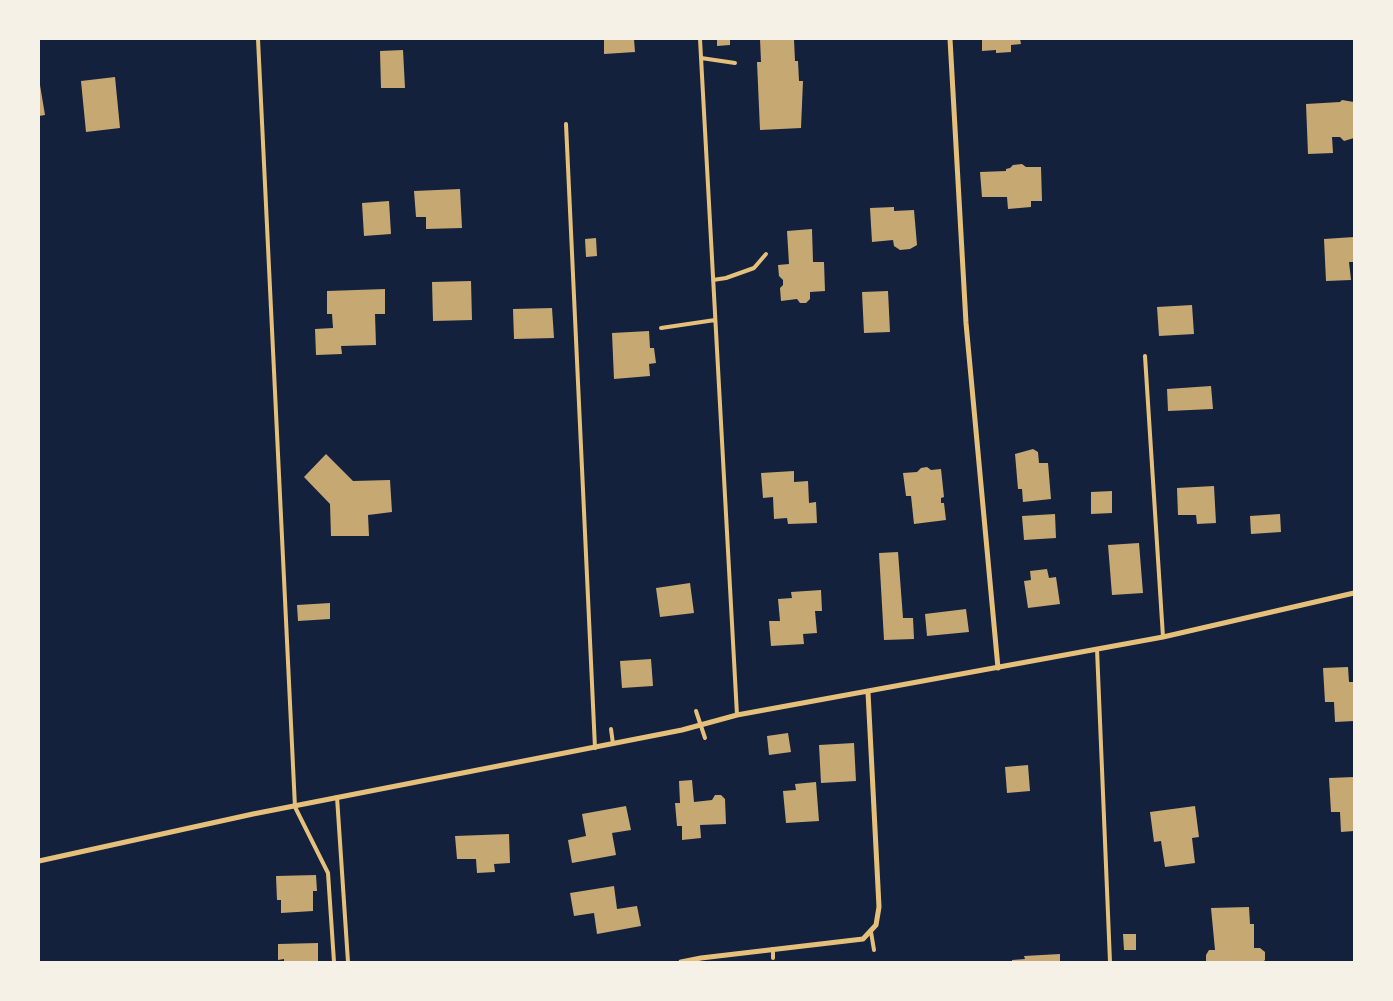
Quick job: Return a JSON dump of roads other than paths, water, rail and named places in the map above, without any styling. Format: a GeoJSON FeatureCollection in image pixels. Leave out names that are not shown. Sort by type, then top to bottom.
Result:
{"type":"FeatureCollection","features":[{"type":"Feature","properties":{"kind":"street"},"geometry":{"type":"LineString","coordinates":[[950,39],[966,323],[998,668]]}},
{"type":"Feature","properties":{"kind":"street"},"geometry":{"type":"LineString","coordinates":[[39,861],[252,814],[595,748],[702,725],[736,715],[1164,637],[1354,594]]}},
{"type":"Feature","properties":{"kind":"street"},"geometry":{"type":"LineString","coordinates":[[681,962],[863,939],[876,926],[879,907],[868,692]]}},
{"type":"Feature","properties":{"kind":"lane"},"geometry":{"type":"LineString","coordinates":[[258,39],[295,807],[328,873],[334,962]]}},
{"type":"Feature","properties":{"kind":"lane"},"geometry":{"type":"LineString","coordinates":[[700,39],[736,715]]}},
{"type":"Feature","properties":{"kind":"lane"},"geometry":{"type":"LineString","coordinates":[[701,58],[736,63]]}},
{"type":"Feature","properties":{"kind":"lane"},"geometry":{"type":"LineString","coordinates":[[566,124],[595,748]]}},
{"type":"Feature","properties":{"kind":"lane"},"geometry":{"type":"LineString","coordinates":[[713,280],[726,278],[754,268],[766,254]]}},
{"type":"Feature","properties":{"kind":"lane"},"geometry":{"type":"LineString","coordinates":[[661,328],[715,320]]}},
{"type":"Feature","properties":{"kind":"lane"},"geometry":{"type":"LineString","coordinates":[[1145,356],[1164,637]]}},
{"type":"Feature","properties":{"kind":"lane"},"geometry":{"type":"LineString","coordinates":[[1097,649],[1110,962]]}},
{"type":"Feature","properties":{"kind":"lane"},"geometry":{"type":"LineString","coordinates":[[696,710],[705,738]]}},
{"type":"Feature","properties":{"kind":"lane"},"geometry":{"type":"LineString","coordinates":[[611,728],[613,744]]}},
{"type":"Feature","properties":{"kind":"lane"},"geometry":{"type":"LineString","coordinates":[[337,798],[348,962]]}},
{"type":"Feature","properties":{"kind":"lane"},"geometry":{"type":"LineString","coordinates":[[871,932],[874,950]]}},
{"type":"Feature","properties":{"kind":"lane"},"geometry":{"type":"LineString","coordinates":[[773,949],[773,958]]}}]}
